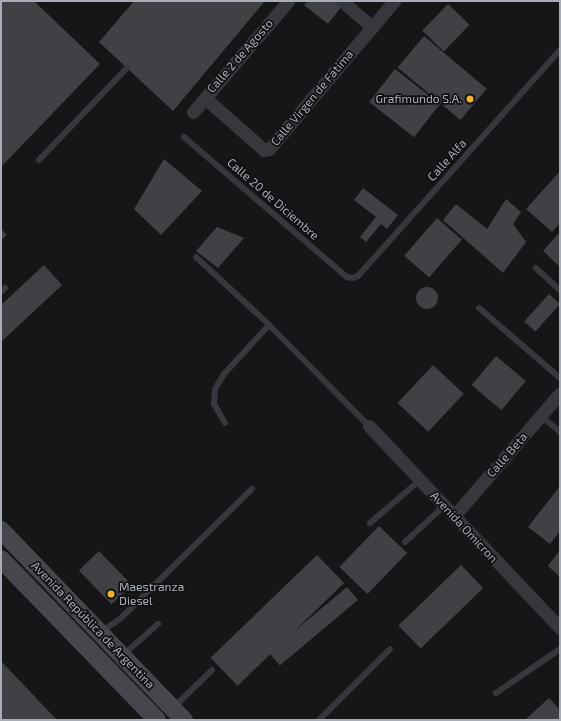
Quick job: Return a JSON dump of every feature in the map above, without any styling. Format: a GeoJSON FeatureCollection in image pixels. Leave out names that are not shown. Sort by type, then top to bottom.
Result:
{"type":"FeatureCollection","features":[{"type":"Feature","properties":{"kind":"main road","name":"Avenida República de Argentina"},"geometry":{"type":"LineString","coordinates":[[1,530],[178,714]]}},
{"type":"Feature","properties":{"kind":"main road","name":"Avenida República de Argentina"},"geometry":{"type":"LineString","coordinates":[[1,559],[157,720]]}},
{"type":"Feature","properties":{"kind":"main road"},"geometry":{"type":"LineString","coordinates":[[83,644],[100,633]]}},
{"type":"Feature","properties":{"kind":"street","name":"Calle 2 de Agosto"},"geometry":{"type":"LineString","coordinates":[[193,112],[288,1]]}},
{"type":"Feature","properties":{"kind":"street"},"geometry":{"type":"LineString","coordinates":[[342,1],[372,27]]}},
{"type":"Feature","properties":{"kind":"street","name":"Calle Virgen de Fatima"},"geometry":{"type":"LineString","coordinates":[[205,98],[264,150],[269,149],[394,1]]}},
{"type":"Feature","properties":{"kind":"street","name":"Calle Beta"},"geometry":{"type":"LineString","coordinates":[[454,516],[560,393]]}},
{"type":"Feature","properties":{"kind":"street","name":"Avenida Omicron"},"geometry":{"type":"LineString","coordinates":[[369,426],[560,628]]}},
{"type":"Feature","properties":{"kind":"lane","name":"Calle Alfa"},"geometry":{"type":"LineString","coordinates":[[347,277],[358,276],[560,50]]}},
{"type":"Feature","properties":{"kind":"lane"},"geometry":{"type":"LineString","coordinates":[[39,160],[127,68]]}},
{"type":"Feature","properties":{"kind":"lane","name":"Calle 20 de Diciembre"},"geometry":{"type":"LineString","coordinates":[[184,137],[347,277]]}},
{"type":"Feature","properties":{"kind":"lane"},"geometry":{"type":"LineString","coordinates":[[196,257],[269,325],[369,426]]}},
{"type":"Feature","properties":{"kind":"lane"},"geometry":{"type":"LineString","coordinates":[[536,268],[560,290]]}},
{"type":"Feature","properties":{"kind":"lane"},"geometry":{"type":"LineString","coordinates":[[479,308],[560,378]]}},
{"type":"Feature","properties":{"kind":"lane"},"geometry":{"type":"LineString","coordinates":[[225,423],[214,404],[215,389],[224,374],[269,325]]}},
{"type":"Feature","properties":{"kind":"lane"},"geometry":{"type":"LineString","coordinates":[[541,416],[560,432]]}},
{"type":"Feature","properties":{"kind":"lane"},"geometry":{"type":"LineString","coordinates":[[370,523],[420,480]]}},
{"type":"Feature","properties":{"kind":"lane"},"geometry":{"type":"LineString","coordinates":[[100,633],[121,618],[252,490]]}},
{"type":"Feature","properties":{"kind":"lane"},"geometry":{"type":"LineString","coordinates":[[405,542],[444,506]]}},
{"type":"Feature","properties":{"kind":"lane"},"geometry":{"type":"LineString","coordinates":[[122,656],[158,624]]}},
{"type":"Feature","properties":{"kind":"lane"},"geometry":{"type":"LineString","coordinates":[[319,720],[390,649]]}},
{"type":"Feature","properties":{"kind":"lane"},"geometry":{"type":"LineString","coordinates":[[496,693],[560,649]]}},
{"type":"Feature","properties":{"kind":"lane"},"geometry":{"type":"LineString","coordinates":[[178,714],[212,670]]}},
{"type":"Feature","properties":{"kind":"building"},"geometry":{"type":"Polygon","coordinates":[[[1,1],[34,1],[100,64],[1,167],[1,1]]]}},
{"type":"Feature","properties":{"kind":"building"},"geometry":{"type":"Polygon","coordinates":[[[134,1],[265,1],[173,111],[99,42],[134,1]]]}},
{"type":"Feature","properties":{"kind":"building"},"geometry":{"type":"Polygon","coordinates":[[[308,1],[336,1],[342,6],[328,24],[304,5],[308,1]]]}},
{"type":"Feature","properties":{"kind":"building"},"geometry":{"type":"Polygon","coordinates":[[[448,4],[470,25],[444,51],[422,31],[448,4]]]}},
{"type":"Feature","properties":{"kind":"building"},"geometry":{"type":"Polygon","coordinates":[[[424,36],[487,89],[460,120],[398,67],[424,36]]]}},
{"type":"Feature","properties":{"kind":"building"},"geometry":{"type":"Polygon","coordinates":[[[395,69],[440,104],[414,137],[369,102],[395,69]]]}},
{"type":"Feature","properties":{"kind":"building"},"geometry":{"type":"Polygon","coordinates":[[[164,159],[202,191],[161,235],[134,209],[164,159]]]}},
{"type":"Feature","properties":{"kind":"building"},"geometry":{"type":"Polygon","coordinates":[[[560,171],[560,223],[552,232],[526,209],[560,171]]]}},
{"type":"Feature","properties":{"kind":"building"},"geometry":{"type":"Polygon","coordinates":[[[363,188],[398,215],[387,229],[381,224],[366,242],[360,237],[376,217],[354,200],[363,188]]]}},
{"type":"Feature","properties":{"kind":"building"},"geometry":{"type":"Polygon","coordinates":[[[506,199],[521,212],[513,224],[526,242],[503,273],[443,220],[456,204],[487,229],[506,199]]]}},
{"type":"Feature","properties":{"kind":"building"},"geometry":{"type":"Polygon","coordinates":[[[437,218],[462,240],[429,277],[404,256],[437,218]]]}},
{"type":"Feature","properties":{"kind":"building"},"geometry":{"type":"Polygon","coordinates":[[[217,227],[244,238],[218,268],[196,251],[217,227]]]}},
{"type":"Feature","properties":{"kind":"building"},"geometry":{"type":"Polygon","coordinates":[[[1,229],[7,235],[1,240],[1,229]]]}},
{"type":"Feature","properties":{"kind":"building"},"geometry":{"type":"Polygon","coordinates":[[[560,232],[560,267],[543,251],[560,232]]]}},
{"type":"Feature","properties":{"kind":"building"},"geometry":{"type":"Polygon","coordinates":[[[44,265],[62,285],[1,342],[1,305],[44,265]]]}},
{"type":"Feature","properties":{"kind":"building"},"geometry":{"type":"Polygon","coordinates":[[[427,287],[435,290],[438,298],[435,306],[427,309],[419,306],[416,298],[419,290],[427,287]]]}},
{"type":"Feature","properties":{"kind":"building"},"geometry":{"type":"Polygon","coordinates":[[[549,294],[560,304],[535,332],[524,321],[549,294]]]}},
{"type":"Feature","properties":{"kind":"building"},"geometry":{"type":"Polygon","coordinates":[[[496,356],[526,381],[501,410],[472,385],[496,356]]]}},
{"type":"Feature","properties":{"kind":"building"},"geometry":{"type":"Polygon","coordinates":[[[433,365],[464,394],[428,432],[398,403],[433,365]]]}},
{"type":"Feature","properties":{"kind":"building"},"geometry":{"type":"Polygon","coordinates":[[[560,486],[560,531],[550,544],[528,527],[560,486]]]}},
{"type":"Feature","properties":{"kind":"building"},"geometry":{"type":"Polygon","coordinates":[[[379,526],[407,553],[367,594],[339,567],[379,526]]]}},
{"type":"Feature","properties":{"kind":"building"},"geometry":{"type":"Polygon","coordinates":[[[560,550],[560,577],[548,566],[560,550]]]}},
{"type":"Feature","properties":{"kind":"building"},"geometry":{"type":"Polygon","coordinates":[[[99,551],[132,585],[112,604],[79,570],[99,551]]]}},
{"type":"Feature","properties":{"kind":"building"},"geometry":{"type":"Polygon","coordinates":[[[317,555],[344,583],[238,686],[211,658],[317,555]]]}},
{"type":"Feature","properties":{"kind":"building"},"geometry":{"type":"Polygon","coordinates":[[[461,565],[483,588],[421,648],[398,625],[461,565]]]}},
{"type":"Feature","properties":{"kind":"building"},"geometry":{"type":"Polygon","coordinates":[[[347,587],[358,600],[280,666],[269,653],[347,587]]]}},
{"type":"Feature","properties":{"kind":"building"},"geometry":{"type":"Polygon","coordinates":[[[1,661],[57,720],[1,720],[1,661]]]}},
{"type":"Feature","properties":{"kind":"building"},"geometry":{"type":"Polygon","coordinates":[[[549,698],[560,710],[560,720],[525,720],[549,698]]]}},
{"type":"Feature","properties":{"kind":"place","name":"Grafimundo S.A."},"geometry":{"type":"Point","coordinates":[470,99]}},
{"type":"Feature","properties":{"kind":"place","name":"Maestranza Diesel"},"geometry":{"type":"Point","coordinates":[111,594]}}]}
